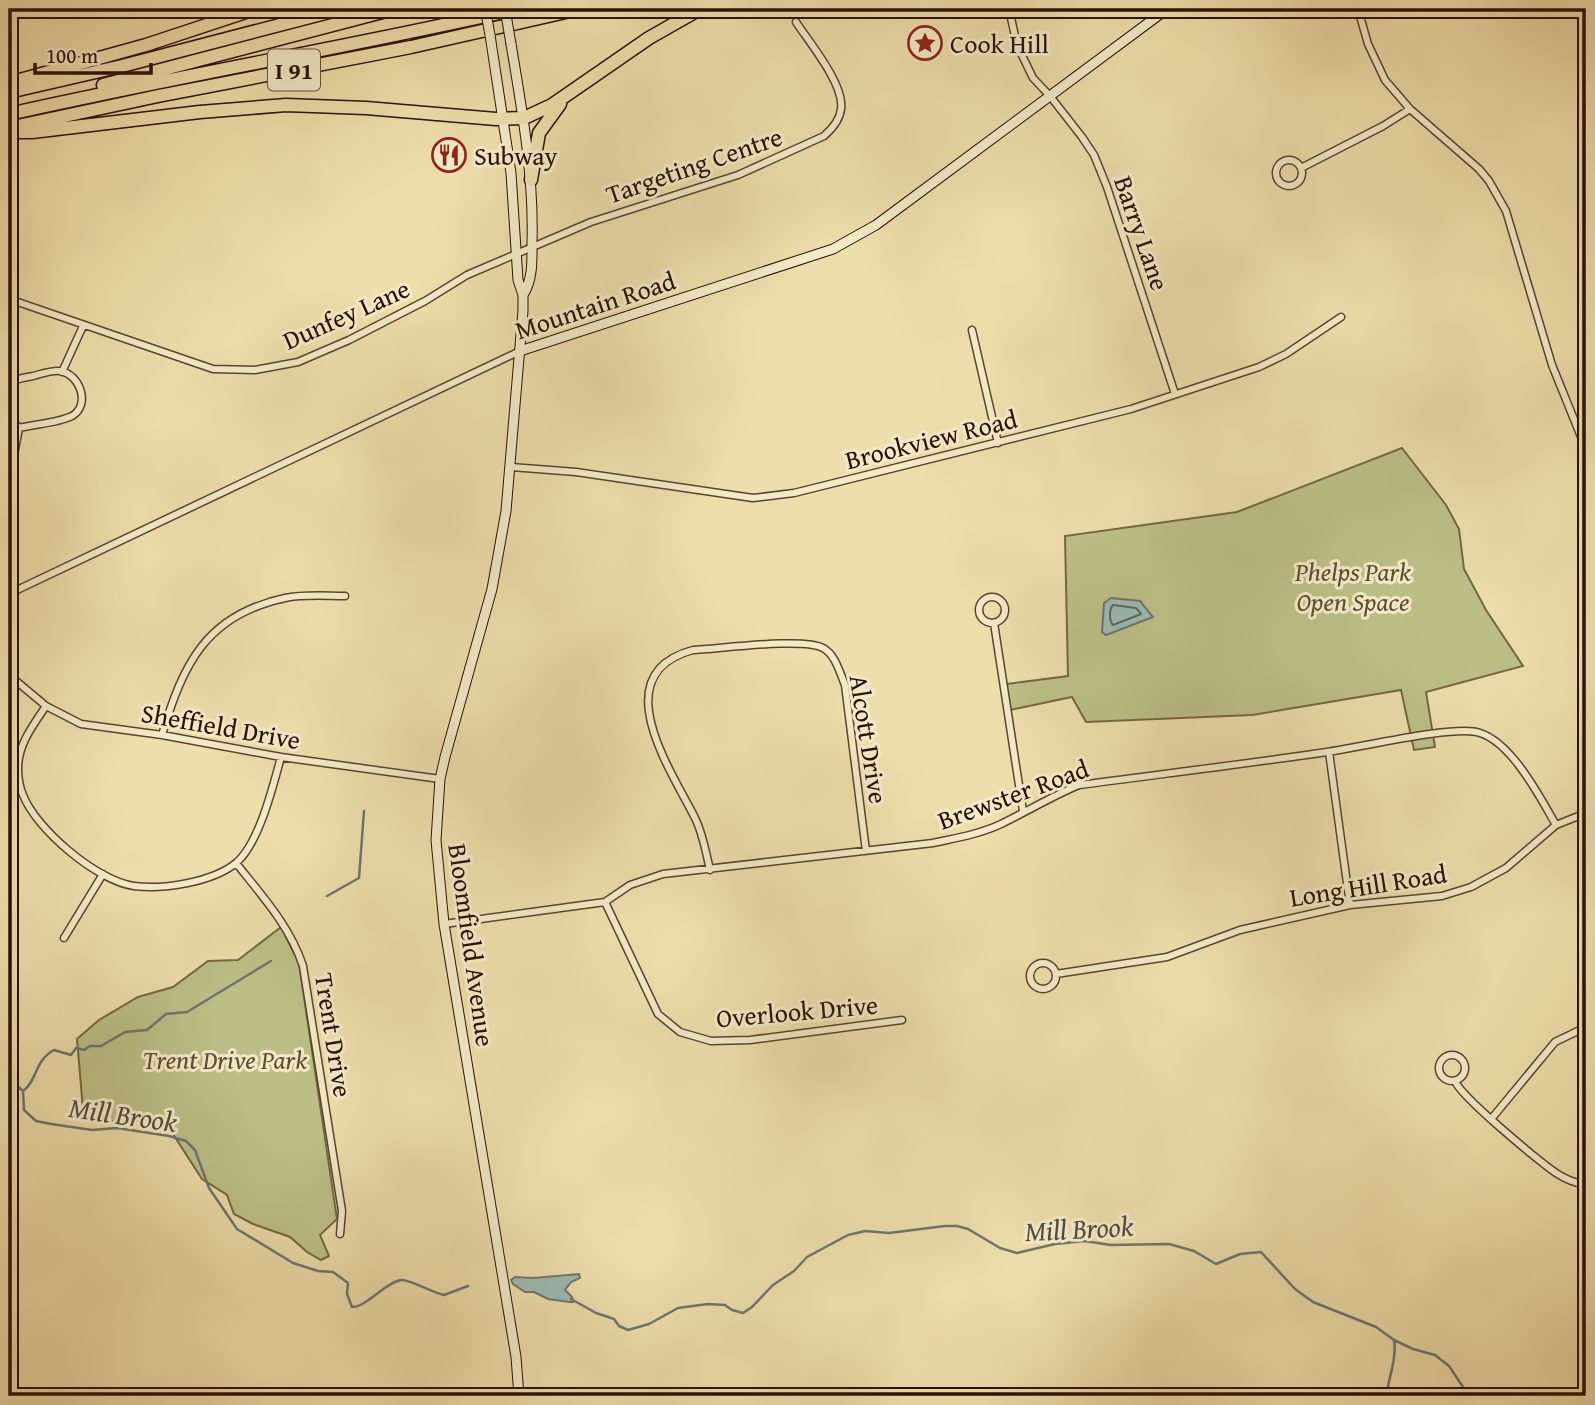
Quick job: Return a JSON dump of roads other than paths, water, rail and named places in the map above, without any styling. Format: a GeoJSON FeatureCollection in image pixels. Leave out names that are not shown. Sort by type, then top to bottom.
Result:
{"type":"FeatureCollection","features":[{"type":"Feature","properties":{"kind":"highway"},"geometry":{"type":"LineString","coordinates":[[9,83],[146,45],[255,9]]}},
{"type":"Feature","properties":{"kind":"highway","name":"I 91"},"geometry":{"type":"LineString","coordinates":[[9,92],[134,63],[341,9]]}},
{"type":"Feature","properties":{"kind":"highway"},"geometry":{"type":"LineString","coordinates":[[9,106],[145,75],[394,9]]}},
{"type":"Feature","properties":{"kind":"highway"},"geometry":{"type":"LineString","coordinates":[[9,114],[189,75],[402,35],[517,9]]}},
{"type":"Feature","properties":{"kind":"highway","name":"I 91"},"geometry":{"type":"LineString","coordinates":[[9,130],[158,96],[402,49],[579,9]]}},
{"type":"Feature","properties":{"kind":"highway"},"geometry":{"type":"LineString","coordinates":[[9,130],[32,132],[200,111],[286,105],[524,118],[545,110],[649,38],[700,9]]}},
{"type":"Feature","properties":{"kind":"highway"},"geometry":{"type":"LineString","coordinates":[[531,180],[540,133],[565,97]]}},
{"type":"Feature","properties":{"kind":"main road","name":"Bloomfield Avenue"},"geometry":{"type":"LineString","coordinates":[[505,9],[524,118],[531,180],[530,283],[523,295]]}},
{"type":"Feature","properties":{"kind":"main road","name":"Mountain Road"},"geometry":{"type":"LineString","coordinates":[[520,351],[833,249],[876,225],[1167,9]]}},
{"type":"Feature","properties":{"kind":"main road","name":"Bloomfield Avenue"},"geometry":{"type":"LineString","coordinates":[[485,11],[512,182],[517,280],[523,295],[520,351],[504,524],[492,589],[440,779],[436,839],[444,924],[520,1396]]}},
{"type":"Feature","properties":{"kind":"main road"},"geometry":{"type":"LineString","coordinates":[[512,182],[531,180]]}},
{"type":"Feature","properties":{"kind":"street","name":"Barry Lane"},"geometry":{"type":"LineString","coordinates":[[1009,9],[1017,44],[1033,78],[1051,96],[1094,155],[1175,394]]}},
{"type":"Feature","properties":{"kind":"street"},"geometry":{"type":"LineString","coordinates":[[1358,9],[1361,26],[1376,63],[1392,88],[1410,109],[1479,169],[1506,211],[1552,365],[1586,449]]}},
{"type":"Feature","properties":{"kind":"street","name":"Targeting Centre"},"geometry":{"type":"LineString","coordinates":[[532,248],[607,216],[738,175],[824,136],[839,118],[840,92],[796,22]]}},
{"type":"Feature","properties":{"kind":"street"},"geometry":{"type":"LineString","coordinates":[[1301,168],[1410,109]]}},
{"type":"Feature","properties":{"kind":"street"},"geometry":{"type":"LineString","coordinates":[[1287,159],[1295,161],[1301,168],[1301,176],[1293,185],[1284,185],[1276,176],[1279,163],[1287,159]]}},
{"type":"Feature","properties":{"kind":"street","name":"Dunfey Lane"},"geometry":{"type":"LineString","coordinates":[[9,299],[213,369],[255,370],[298,362],[349,340],[425,301],[458,280],[532,248]]}},
{"type":"Feature","properties":{"kind":"street","name":"Brookview Road"},"geometry":{"type":"LineString","coordinates":[[511,467],[576,472],[753,498],[794,493],[1131,409],[1259,367],[1286,354],[1341,317]]}},
{"type":"Feature","properties":{"kind":"street"},"geometry":{"type":"LineString","coordinates":[[62,372],[83,326]]}},
{"type":"Feature","properties":{"kind":"street"},"geometry":{"type":"LineString","coordinates":[[972,330],[998,443]]}},
{"type":"Feature","properties":{"kind":"street","name":"Mountain Road"},"geometry":{"type":"LineString","coordinates":[[9,600],[17,590],[520,351]]}},
{"type":"Feature","properties":{"kind":"street"},"geometry":{"type":"LineString","coordinates":[[9,385],[16,379],[62,372],[80,387],[83,402],[80,410],[70,417],[19,428]]}},
{"type":"Feature","properties":{"kind":"street"},"geometry":{"type":"LineString","coordinates":[[9,411],[11,419],[19,428]]}},
{"type":"Feature","properties":{"kind":"street"},"geometry":{"type":"LineString","coordinates":[[9,482],[19,428]]}},
{"type":"Feature","properties":{"kind":"street"},"geometry":{"type":"LineString","coordinates":[[9,573],[17,590]]}},
{"type":"Feature","properties":{"kind":"street"},"geometry":{"type":"LineString","coordinates":[[162,735],[173,697],[191,659],[214,631],[244,611],[287,598],[345,596]]}},
{"type":"Feature","properties":{"kind":"street"},"geometry":{"type":"LineString","coordinates":[[990,596],[1001,600],[1005,607],[1002,619],[994,623],[982,619],[979,611],[980,603],[990,596]]}},
{"type":"Feature","properties":{"kind":"street"},"geometry":{"type":"LineString","coordinates":[[994,623],[1023,811]]}},
{"type":"Feature","properties":{"kind":"street","name":"Alcott Drive"},"geometry":{"type":"LineString","coordinates":[[710,870],[695,819],[667,768],[652,730],[649,703],[651,681],[663,665],[676,655],[693,650],[803,643],[824,648],[837,664],[845,684],[866,850]]}},
{"type":"Feature","properties":{"kind":"street","name":"Sheffield Drive"},"geometry":{"type":"LineString","coordinates":[[9,676],[46,706],[81,724],[162,735],[281,757],[440,779]]}},
{"type":"Feature","properties":{"kind":"street"},"geometry":{"type":"LineString","coordinates":[[46,706],[24,740],[18,767],[23,794],[44,829],[91,869],[132,886],[167,887],[202,880],[236,863],[250,843],[267,809],[281,757]]}},
{"type":"Feature","properties":{"kind":"street","name":"Brewster Road"},"geometry":{"type":"LineString","coordinates":[[444,924],[605,902],[630,886],[663,874],[964,836],[1000,825],[1051,796],[1079,785],[1329,752],[1451,732],[1478,732],[1500,743],[1543,801],[1556,825]]}},
{"type":"Feature","properties":{"kind":"street"},"geometry":{"type":"LineString","coordinates":[[1329,752],[1350,905]]}},
{"type":"Feature","properties":{"kind":"street","name":"Long Hill Road"},"geometry":{"type":"LineString","coordinates":[[1056,974],[1167,957],[1240,930],[1350,905],[1442,896],[1471,887],[1506,868],[1556,825],[1586,813]]}},
{"type":"Feature","properties":{"kind":"street","name":"Trent Drive"},"geometry":{"type":"LineString","coordinates":[[236,863],[285,926],[298,949],[303,966],[342,1211],[340,1234]]}},
{"type":"Feature","properties":{"kind":"street"},"geometry":{"type":"LineString","coordinates":[[64,938],[103,874]]}},
{"type":"Feature","properties":{"kind":"street","name":"Overlook Drive"},"geometry":{"type":"LineString","coordinates":[[605,902],[658,1014],[680,1032],[711,1041],[750,1040],[902,1020]]}},
{"type":"Feature","properties":{"kind":"street","name":"Long Hill Road"},"geometry":{"type":"LineString","coordinates":[[1042,963],[1050,965],[1056,974],[1053,984],[1046,989],[1034,986],[1030,978],[1034,967],[1042,963]]}},
{"type":"Feature","properties":{"kind":"street"},"geometry":{"type":"LineString","coordinates":[[1492,1118],[1555,1042],[1586,1027]]}},
{"type":"Feature","properties":{"kind":"street"},"geometry":{"type":"LineString","coordinates":[[1449,1055],[1461,1058],[1465,1065],[1462,1077],[1455,1081],[1447,1080],[1440,1071],[1442,1060],[1449,1055]]}},
{"type":"Feature","properties":{"kind":"street"},"geometry":{"type":"LineString","coordinates":[[1455,1081],[1458,1088],[1557,1174],[1586,1185]]}},
{"type":"Feature","properties":{"kind":"water"},"geometry":{"type":"Polygon","coordinates":[[[1111,598],[1140,601],[1153,617],[1106,635],[1102,632],[1104,603],[1111,598]]]}},
{"type":"Feature","properties":{"kind":"water"},"geometry":{"type":"Polygon","coordinates":[[[579,1274],[580,1278],[571,1282],[565,1290],[573,1302],[548,1299],[534,1292],[525,1292],[511,1280],[515,1277],[579,1274]]]}},
{"type":"Feature","properties":{"kind":"waterway"},"geometry":{"type":"LineString","coordinates":[[9,16],[32,9]]}},
{"type":"Feature","properties":{"kind":"waterway"},"geometry":{"type":"LineString","coordinates":[[327,896],[359,878],[364,811]]}},
{"type":"Feature","properties":{"kind":"waterway"},"geometry":{"type":"LineString","coordinates":[[23,1091],[28,1087],[39,1065],[54,1050],[71,1055],[76,1048],[84,1050],[90,1046],[101,1046],[125,1032],[147,1030],[166,1014],[187,1012],[271,961]]}},
{"type":"Feature","properties":{"kind":"waterway","name":"Mill Brook"},"geometry":{"type":"LineString","coordinates":[[9,1079],[23,1091],[24,1110],[36,1121],[92,1130],[117,1128],[186,1141],[195,1150],[209,1188],[237,1229],[293,1263],[318,1271],[333,1272],[348,1283],[347,1294],[352,1307],[364,1303],[388,1285],[401,1280],[444,1295],[468,1286]]}},
{"type":"Feature","properties":{"kind":"waterway","name":"Mill Brook"},"geometry":{"type":"LineString","coordinates":[[571,1299],[596,1313],[614,1319],[619,1326],[628,1330],[649,1324],[678,1308],[725,1305],[743,1313],[807,1257],[848,1235],[865,1231],[889,1233],[957,1226],[968,1229],[1000,1248],[1017,1253],[1055,1244],[1084,1241],[1111,1245],[1169,1244],[1194,1251],[1216,1264],[1240,1254],[1261,1252],[1295,1289],[1313,1302],[1376,1327],[1413,1349],[1435,1355],[1449,1366],[1469,1396]]}},
{"type":"Feature","properties":{"kind":"waterway","name":"Mill Brook"},"geometry":{"type":"LineString","coordinates":[[1386,1396],[1394,1360],[1394,1340]]}},
{"type":"Feature","properties":{"kind":"place","name":"Cook Hill"},"geometry":{"type":"Point","coordinates":[925,43]}},
{"type":"Feature","properties":{"kind":"place","name":"Subway"},"geometry":{"type":"Point","coordinates":[449,155]}},
{"type":"Feature","properties":{"kind":"park label","name":"Phelps Park Open Space"},"geometry":{"type":"Point","coordinates":[1353,586]}},
{"type":"Feature","properties":{"kind":"park label","name":"Trent Drive Park"},"geometry":{"type":"Point","coordinates":[225,1059]}}]}
